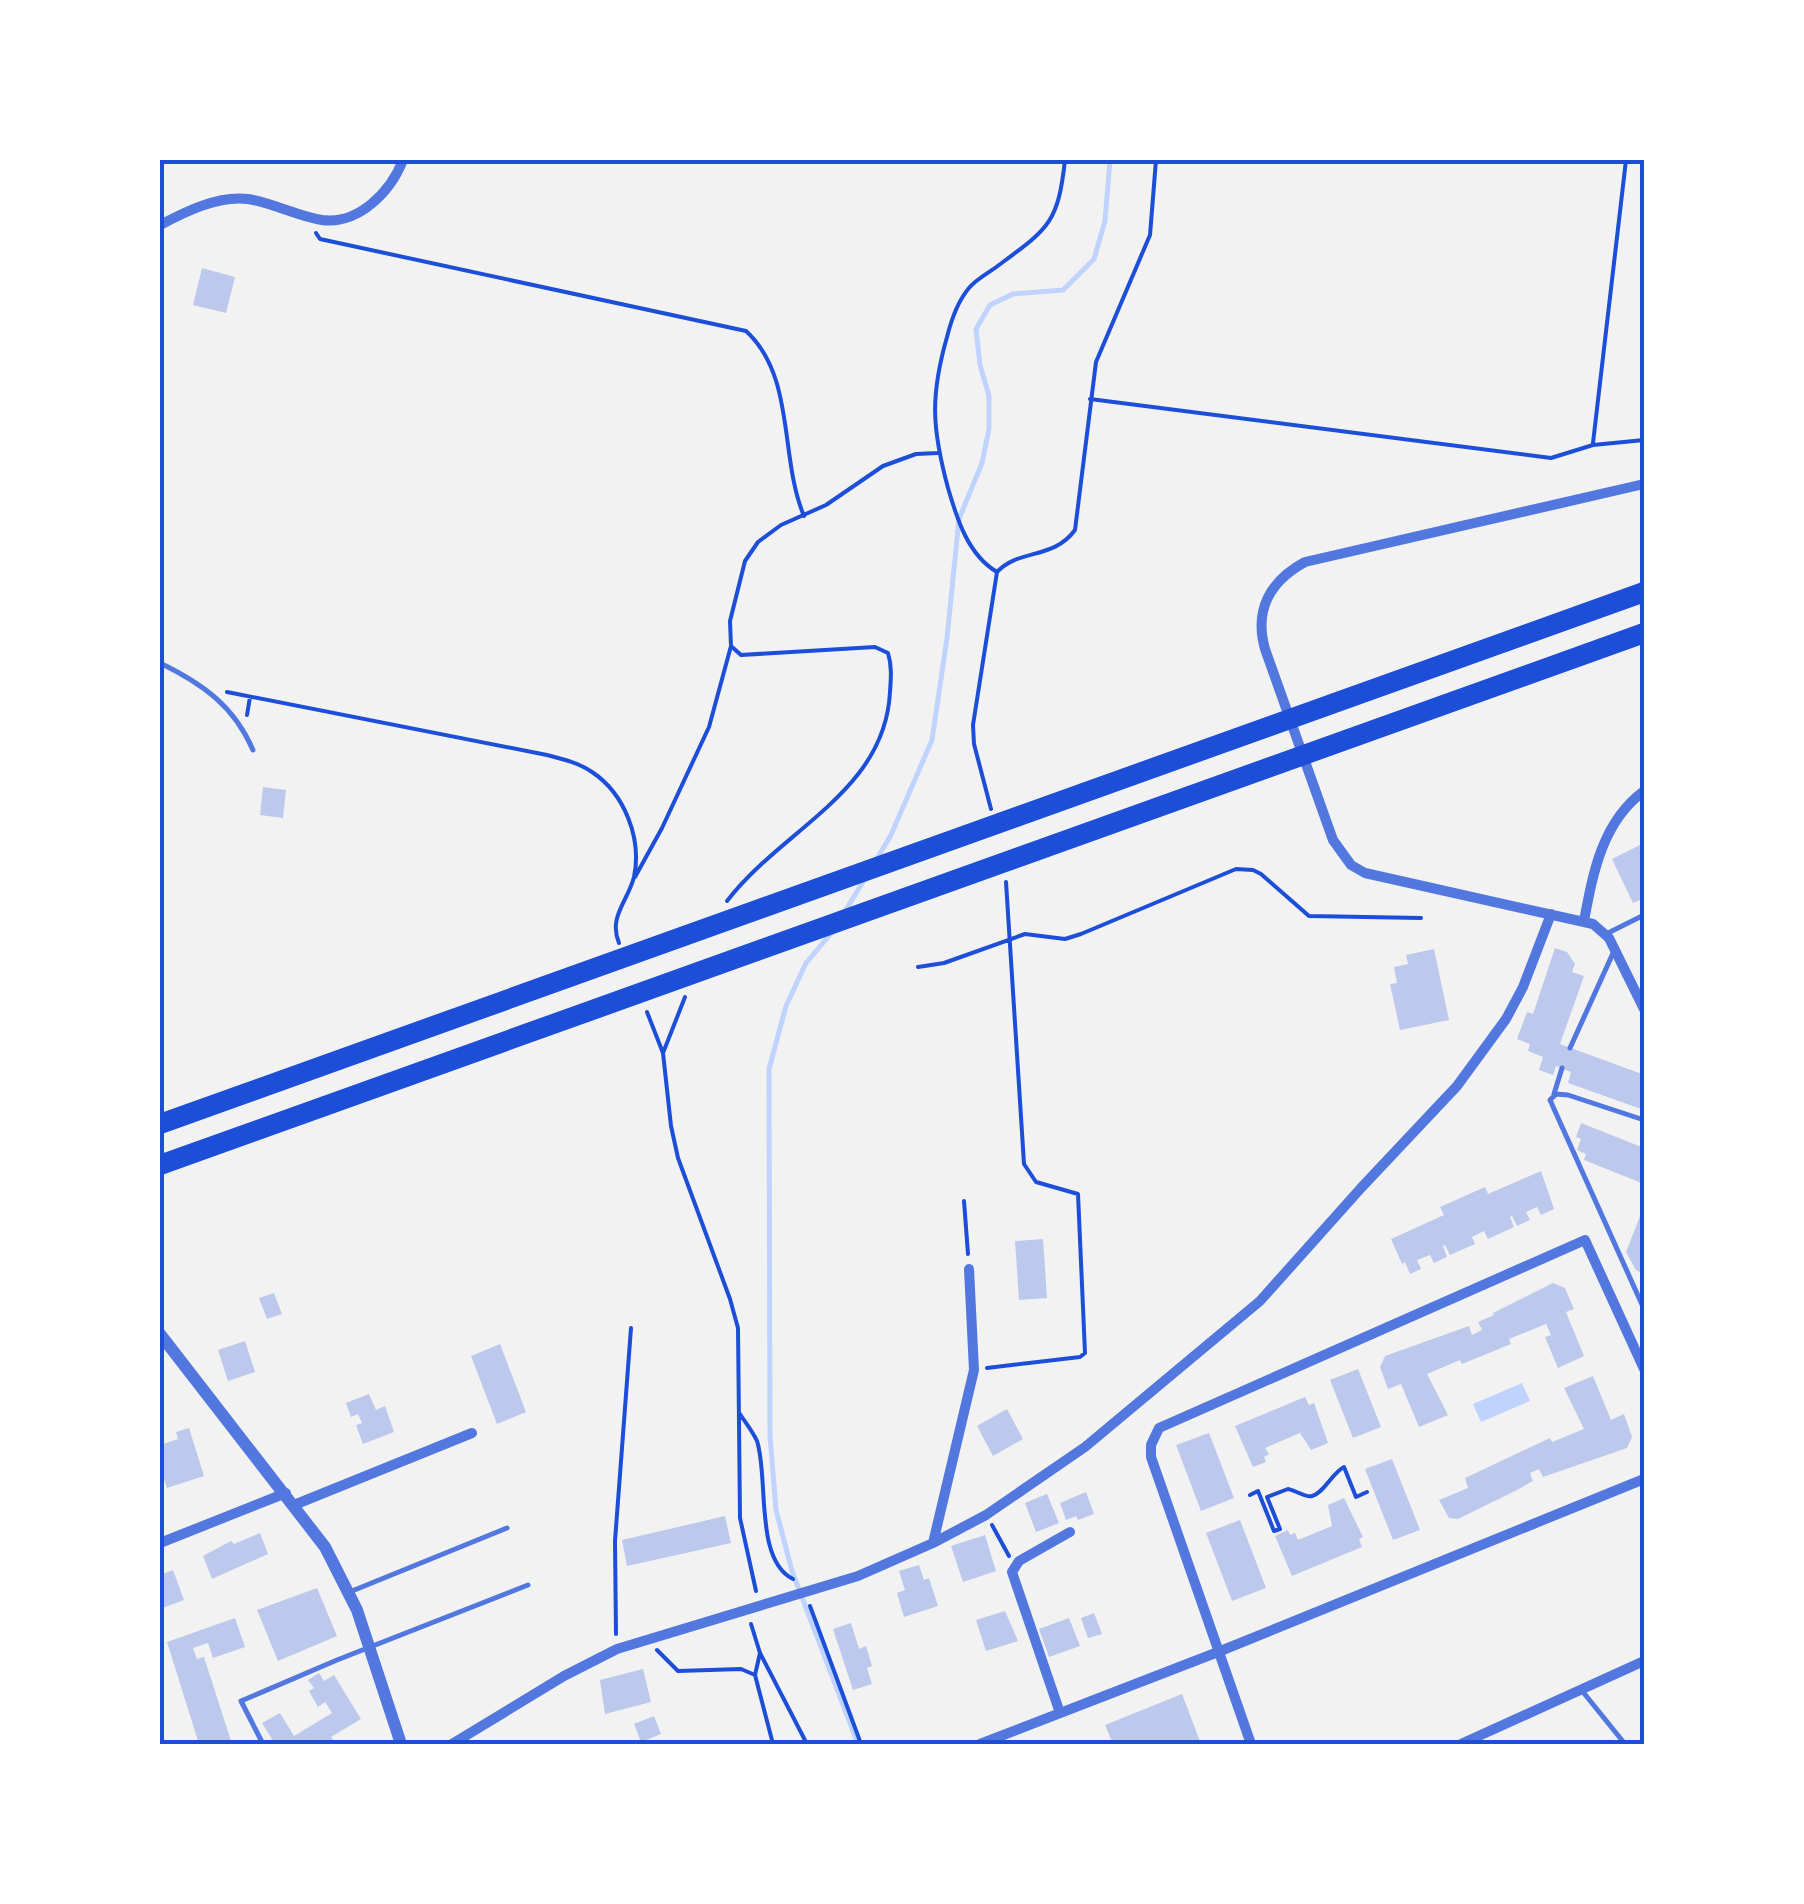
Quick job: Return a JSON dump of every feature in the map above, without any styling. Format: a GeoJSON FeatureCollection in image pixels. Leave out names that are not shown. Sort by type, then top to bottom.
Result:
{"type":"FeatureCollection","features":[{"type":"Feature","properties":{"kind":"highway"},"geometry":{"type":"LineString","coordinates":[[160,1124],[1644,592]]}},
{"type":"Feature","properties":{"kind":"highway"},"geometry":{"type":"LineString","coordinates":[[160,1166],[1644,633]]}},
{"type":"Feature","properties":{"kind":"street"},"geometry":{"type":"LineString","coordinates":[[160,225],[192,208],[244,198],[324,221],[343,218],[376,201],[391,184],[403,160]]}},
{"type":"Feature","properties":{"kind":"street"},"geometry":{"type":"LineString","coordinates":[[1644,484],[1614,494],[1305,562],[1282,577],[1266,599],[1260,622],[1265,649],[1333,840],[1350,865],[1365,873],[1602,928],[1644,1009]]}},
{"type":"Feature","properties":{"kind":"street"},"geometry":{"type":"LineString","coordinates":[[1584,921],[1602,846],[1626,806],[1644,791]]}},
{"type":"Feature","properties":{"kind":"street"},"geometry":{"type":"LineString","coordinates":[[452,1744],[564,1676],[618,1649],[858,1576],[986,1516],[1040,1481],[1134,1408],[1260,1301],[1458,1086],[1484,1052],[1523,987],[1552,914]]}},
{"type":"Feature","properties":{"kind":"street"},"geometry":{"type":"LineString","coordinates":[[1251,1744],[1151,1457],[1151,1445],[1159,1428],[1584,1240],[1644,1369]]}},
{"type":"Feature","properties":{"kind":"street"},"geometry":{"type":"LineString","coordinates":[[933,1543],[974,1370],[969,1269]]}},
{"type":"Feature","properties":{"kind":"street"},"geometry":{"type":"LineString","coordinates":[[160,1334],[325,1547],[349,1592],[401,1744]]}},
{"type":"Feature","properties":{"kind":"street"},"geometry":{"type":"LineString","coordinates":[[160,1543],[472,1432]]}},
{"type":"Feature","properties":{"kind":"street"},"geometry":{"type":"LineString","coordinates":[[980,1744],[1644,1479]]}},
{"type":"Feature","properties":{"kind":"street"},"geometry":{"type":"LineString","coordinates":[[1060,1713],[1012,1580],[1014,1564],[1070,1532]]}},
{"type":"Feature","properties":{"kind":"street"},"geometry":{"type":"LineString","coordinates":[[1461,1744],[1487,1739],[1644,1661]]}},
{"type":"Feature","properties":{"kind":"lane"},"geometry":{"type":"LineString","coordinates":[[160,664],[193,679],[218,698],[244,730],[253,750]]}},
{"type":"Feature","properties":{"kind":"lane"},"geometry":{"type":"LineString","coordinates":[[1606,934],[1644,915]]}},
{"type":"Feature","properties":{"kind":"lane"},"geometry":{"type":"LineString","coordinates":[[1570,1048],[1615,948]]}},
{"type":"Feature","properties":{"kind":"lane"},"geometry":{"type":"LineString","coordinates":[[1562,1068],[1550,1100],[1552,1108],[1644,1308]]}},
{"type":"Feature","properties":{"kind":"lane"},"geometry":{"type":"LineString","coordinates":[[1554,1095],[1568,1095],[1644,1120]]}},
{"type":"Feature","properties":{"kind":"lane"},"geometry":{"type":"LineString","coordinates":[[349,1592],[508,1528]]}},
{"type":"Feature","properties":{"kind":"lane"},"geometry":{"type":"LineString","coordinates":[[264,1744],[241,1701],[528,1585]]}},
{"type":"Feature","properties":{"kind":"lane"},"geometry":{"type":"LineString","coordinates":[[1581,1689],[1625,1744]]}},
{"type":"Feature","properties":{"kind":"path"},"geometry":{"type":"LineString","coordinates":[[998,572],[984,564],[965,538],[938,453],[932,399],[936,374],[951,321],[969,287],[1039,235],[1052,220],[1061,196],[1065,160]]}},
{"type":"Feature","properties":{"kind":"path"},"geometry":{"type":"LineString","coordinates":[[995,823],[974,744],[973,725],[998,572],[1006,563],[1065,544],[1075,530],[1096,362],[1150,235],[1156,160]]}},
{"type":"Feature","properties":{"kind":"path"},"geometry":{"type":"LineString","coordinates":[[1593,445],[1626,160]]}},
{"type":"Feature","properties":{"kind":"path"},"geometry":{"type":"LineString","coordinates":[[320,240],[746,331],[762,346],[774,369],[795,495],[804,516]]}},
{"type":"Feature","properties":{"kind":"path"},"geometry":{"type":"LineString","coordinates":[[1090,398],[1552,458],[1593,445],[1644,440]]}},
{"type":"Feature","properties":{"kind":"path"},"geometry":{"type":"LineString","coordinates":[[617,915],[709,727],[732,646],[730,621],[744,561],[758,542],[781,525],[804,516],[883,466],[916,454],[938,453]]}},
{"type":"Feature","properties":{"kind":"path"},"geometry":{"type":"LineString","coordinates":[[720,910],[766,858],[866,768],[881,741],[889,711],[891,662],[888,653],[875,647],[740,655],[732,646]]}},
{"type":"Feature","properties":{"kind":"path"},"geometry":{"type":"LineString","coordinates":[[217,690],[571,762],[605,782],[627,815],[636,857],[633,880]]}},
{"type":"Feature","properties":{"kind":"path"},"geometry":{"type":"LineString","coordinates":[[918,966],[944,963],[1010,937],[1035,934],[1065,939],[1155,906],[1205,880],[1246,868],[1261,874],[1308,916],[1420,918]]}},
{"type":"Feature","properties":{"kind":"path"},"geometry":{"type":"LineString","coordinates":[[974,1370],[1080,1358],[1086,1353],[1078,1194],[1036,1182],[1024,1164],[1004,874]]}},
{"type":"Feature","properties":{"kind":"path"},"geometry":{"type":"LineString","coordinates":[[691,982],[663,1053],[671,1126],[678,1158],[738,1328],[740,1518],[760,1606]]}},
{"type":"Feature","properties":{"kind":"path"},"geometry":{"type":"LineString","coordinates":[[964,1201],[969,1269]]}},
{"type":"Feature","properties":{"kind":"path"},"geometry":{"type":"LineString","coordinates":[[618,1649],[615,1541],[631,1328]]}},
{"type":"Feature","properties":{"kind":"path"},"geometry":{"type":"LineString","coordinates":[[740,1414],[756,1439],[774,1557],[782,1572],[799,1580]]}},
{"type":"Feature","properties":{"kind":"path"},"geometry":{"type":"LineString","coordinates":[[1250,1495],[1258,1492],[1274,1531],[1280,1529],[1268,1497],[1288,1489],[1315,1496],[1344,1467],[1356,1496],[1367,1492]]}},
{"type":"Feature","properties":{"kind":"path"},"geometry":{"type":"LineString","coordinates":[[986,1516],[1014,1564]]}},
{"type":"Feature","properties":{"kind":"path"},"geometry":{"type":"LineString","coordinates":[[808,1600],[860,1744]]}},
{"type":"Feature","properties":{"kind":"path"},"geometry":{"type":"LineString","coordinates":[[747,1610],[760,1653],[807,1744]]}},
{"type":"Feature","properties":{"kind":"path"},"geometry":{"type":"LineString","coordinates":[[760,1653],[755,1675],[758,1698],[773,1744]]}},
{"type":"Feature","properties":{"kind":"path"},"geometry":{"type":"LineString","coordinates":[[665,1662],[678,1671],[741,1669],[755,1675]]}},
{"type":"Feature","properties":{"kind":"water"},"geometry":{"type":"Polygon","coordinates":[[[1522,1383],[1530,1401],[1481,1422],[1473,1404],[1522,1383]]]}},
{"type":"Feature","properties":{"kind":"building"},"geometry":{"type":"Polygon","coordinates":[[[202,268],[235,277],[226,313],[193,305],[202,268]]]}},
{"type":"Feature","properties":{"kind":"building"},"geometry":{"type":"Polygon","coordinates":[[[263,787],[286,790],[283,818],[260,815],[263,787]]]}},
{"type":"Feature","properties":{"kind":"building"},"geometry":{"type":"Polygon","coordinates":[[[1644,843],[1644,898],[1633,903],[1612,859],[1644,843]]]}},
{"type":"Feature","properties":{"kind":"building"},"geometry":{"type":"Polygon","coordinates":[[[1555,948],[1567,952],[1575,964],[1572,972],[1584,976],[1560,1044],[1642,1074],[1644,1110],[1568,1083],[1571,1072],[1556,1066],[1553,1075],[1539,1070],[1543,1057],[1528,1051],[1530,1044],[1517,1039],[1527,1012],[1533,1014],[1555,948]]]}},
{"type":"Feature","properties":{"kind":"building"},"geometry":{"type":"Polygon","coordinates":[[[1434,949],[1449,1020],[1400,1030],[1390,984],[1397,983],[1394,967],[1408,964],[1406,955],[1434,949]]]}},
{"type":"Feature","properties":{"kind":"building"},"geometry":{"type":"Polygon","coordinates":[[[1581,1123],[1644,1148],[1644,1184],[1584,1160],[1586,1154],[1577,1150],[1581,1123]]]}},
{"type":"Feature","properties":{"kind":"building"},"geometry":{"type":"Polygon","coordinates":[[[1541,1171],[1554,1209],[1541,1215],[1537,1207],[1526,1212],[1530,1220],[1517,1226],[1512,1216],[1514,1227],[1488,1239],[1484,1231],[1472,1237],[1475,1244],[1450,1255],[1445,1245],[1447,1257],[1434,1263],[1430,1255],[1417,1260],[1421,1269],[1410,1274],[1405,1262],[1402,1264],[1391,1239],[1444,1215],[1440,1207],[1485,1187],[1488,1194],[1541,1171]]]}},
{"type":"Feature","properties":{"kind":"building"},"geometry":{"type":"Polygon","coordinates":[[[1644,1206],[1644,1274],[1636,1270],[1626,1252],[1644,1206]]]}},
{"type":"Feature","properties":{"kind":"building"},"geometry":{"type":"Polygon","coordinates":[[[1043,1239],[1047,1298],[1019,1300],[1015,1241],[1043,1239]]]}},
{"type":"Feature","properties":{"kind":"building"},"geometry":{"type":"Polygon","coordinates":[[[1553,1283],[1565,1288],[1574,1309],[1566,1312],[1584,1356],[1558,1368],[1545,1337],[1551,1335],[1546,1324],[1509,1339],[1511,1344],[1427,1374],[1448,1415],[1419,1427],[1401,1384],[1388,1389],[1380,1367],[1385,1356],[1469,1326],[1472,1335],[1482,1330],[1478,1322],[1553,1283]]]}},
{"type":"Feature","properties":{"kind":"building"},"geometry":{"type":"Polygon","coordinates":[[[274,1293],[282,1314],[267,1319],[259,1298],[274,1293]]]}},
{"type":"Feature","properties":{"kind":"building"},"geometry":{"type":"Polygon","coordinates":[[[245,1341],[255,1372],[228,1381],[218,1350],[245,1341]]]}},
{"type":"Feature","properties":{"kind":"building"},"geometry":{"type":"Polygon","coordinates":[[[500,1344],[526,1412],[497,1424],[471,1356],[500,1344]]]}},
{"type":"Feature","properties":{"kind":"building"},"geometry":{"type":"Polygon","coordinates":[[[1358,1369],[1381,1427],[1353,1438],[1330,1380],[1358,1369]]]}},
{"type":"Feature","properties":{"kind":"building"},"geometry":{"type":"Polygon","coordinates":[[[1593,1376],[1611,1420],[1624,1414],[1632,1437],[1627,1448],[1543,1477],[1539,1469],[1530,1473],[1533,1481],[1517,1490],[1458,1519],[1449,1518],[1439,1500],[1468,1488],[1465,1478],[1550,1438],[1552,1442],[1584,1429],[1564,1388],[1593,1376]]]}},
{"type":"Feature","properties":{"kind":"building"},"geometry":{"type":"Polygon","coordinates":[[[369,1394],[376,1410],[385,1406],[394,1432],[363,1444],[356,1425],[362,1423],[358,1414],[351,1417],[346,1403],[369,1394]]]}},
{"type":"Feature","properties":{"kind":"building"},"geometry":{"type":"Polygon","coordinates":[[[1305,1397],[1309,1405],[1314,1403],[1328,1443],[1311,1450],[1300,1433],[1265,1448],[1269,1454],[1264,1457],[1266,1462],[1253,1467],[1235,1426],[1305,1397]]]}},
{"type":"Feature","properties":{"kind":"building"},"geometry":{"type":"Polygon","coordinates":[[[1007,1409],[1023,1439],[993,1456],[977,1426],[1007,1409]]]}},
{"type":"Feature","properties":{"kind":"building"},"geometry":{"type":"Polygon","coordinates":[[[189,1428],[204,1476],[167,1488],[160,1467],[160,1445],[178,1439],[176,1432],[189,1428]]]}},
{"type":"Feature","properties":{"kind":"building"},"geometry":{"type":"Polygon","coordinates":[[[1209,1433],[1234,1498],[1201,1511],[1176,1445],[1209,1433]]]}},
{"type":"Feature","properties":{"kind":"building"},"geometry":{"type":"Polygon","coordinates":[[[1392,1459],[1420,1530],[1393,1540],[1365,1469],[1392,1459]]]}},
{"type":"Feature","properties":{"kind":"building"},"geometry":{"type":"Polygon","coordinates":[[[1086,1492],[1094,1514],[1066,1520],[1060,1503],[1086,1492]]]}},
{"type":"Feature","properties":{"kind":"building"},"geometry":{"type":"Polygon","coordinates":[[[1047,1494],[1059,1523],[1036,1532],[1025,1503],[1047,1494]]]}},
{"type":"Feature","properties":{"kind":"building"},"geometry":{"type":"Polygon","coordinates":[[[1344,1498],[1363,1537],[1359,1539],[1362,1547],[1292,1576],[1275,1536],[1288,1530],[1298,1540],[1332,1526],[1328,1505],[1344,1498]]]}},
{"type":"Feature","properties":{"kind":"building"},"geometry":{"type":"Polygon","coordinates":[[[725,1516],[731,1543],[627,1566],[622,1540],[725,1516]]]}},
{"type":"Feature","properties":{"kind":"building"},"geometry":{"type":"Polygon","coordinates":[[[1240,1520],[1266,1588],[1232,1601],[1206,1533],[1240,1520]]]}},
{"type":"Feature","properties":{"kind":"building"},"geometry":{"type":"Polygon","coordinates":[[[260,1533],[268,1554],[212,1579],[203,1556],[231,1541],[234,1544],[260,1533]]]}},
{"type":"Feature","properties":{"kind":"building"},"geometry":{"type":"Polygon","coordinates":[[[985,1535],[996,1571],[963,1582],[951,1546],[985,1535]]]}},
{"type":"Feature","properties":{"kind":"building"},"geometry":{"type":"Polygon","coordinates":[[[919,1565],[924,1580],[929,1578],[938,1606],[904,1617],[897,1593],[905,1590],[899,1571],[919,1565]]]}},
{"type":"Feature","properties":{"kind":"building"},"geometry":{"type":"Polygon","coordinates":[[[173,1570],[184,1600],[160,1609],[160,1575],[173,1570]]]}},
{"type":"Feature","properties":{"kind":"building"},"geometry":{"type":"Polygon","coordinates":[[[317,1588],[337,1636],[278,1661],[257,1610],[317,1588]]]}},
{"type":"Feature","properties":{"kind":"building"},"geometry":{"type":"Polygon","coordinates":[[[1005,1611],[1018,1641],[986,1651],[976,1620],[1005,1611]]]}},
{"type":"Feature","properties":{"kind":"building"},"geometry":{"type":"Polygon","coordinates":[[[1094,1613],[1102,1634],[1088,1638],[1081,1618],[1094,1613]]]}},
{"type":"Feature","properties":{"kind":"building"},"geometry":{"type":"Polygon","coordinates":[[[235,1618],[245,1647],[213,1658],[208,1643],[193,1648],[197,1659],[204,1657],[232,1744],[199,1744],[167,1642],[235,1618]]]}},
{"type":"Feature","properties":{"kind":"building"},"geometry":{"type":"Polygon","coordinates":[[[1069,1618],[1080,1646],[1049,1657],[1039,1629],[1069,1618]]]}},
{"type":"Feature","properties":{"kind":"building"},"geometry":{"type":"Polygon","coordinates":[[[851,1623],[859,1649],[866,1646],[872,1666],[867,1668],[872,1684],[853,1690],[833,1629],[851,1623]]]}},
{"type":"Feature","properties":{"kind":"building"},"geometry":{"type":"Polygon","coordinates":[[[643,1669],[651,1702],[605,1714],[600,1680],[643,1669]]]}},
{"type":"Feature","properties":{"kind":"building"},"geometry":{"type":"Polygon","coordinates":[[[319,1673],[324,1681],[334,1675],[361,1719],[331,1737],[334,1741],[329,1744],[275,1744],[262,1723],[280,1713],[294,1736],[332,1713],[325,1702],[318,1707],[309,1691],[314,1688],[308,1680],[319,1673]]]}},
{"type":"Feature","properties":{"kind":"building"},"geometry":{"type":"Polygon","coordinates":[[[1182,1694],[1201,1744],[1113,1744],[1105,1725],[1182,1694]]]}},
{"type":"Feature","properties":{"kind":"building"},"geometry":{"type":"Polygon","coordinates":[[[654,1716],[661,1734],[641,1742],[634,1724],[654,1716]]]}},
{"type":"Feature","properties":{"kind":"waterway"},"geometry":{"type":"LineString","coordinates":[[875,862],[891,835],[932,740],[959,519],[982,463],[989,429],[989,396],[976,329],[990,305],[1013,294],[1063,290],[1094,259],[1105,221],[1110,160]]}},
{"type":"Feature","properties":{"kind":"waterway"},"geometry":{"type":"LineString","coordinates":[[844,913],[864,880]]}},
{"type":"Feature","properties":{"kind":"waterway"},"geometry":{"type":"LineString","coordinates":[[833,931],[806,963],[786,1006],[769,1069],[770,1436],[776,1510],[792,1571],[858,1744]]}}]}
